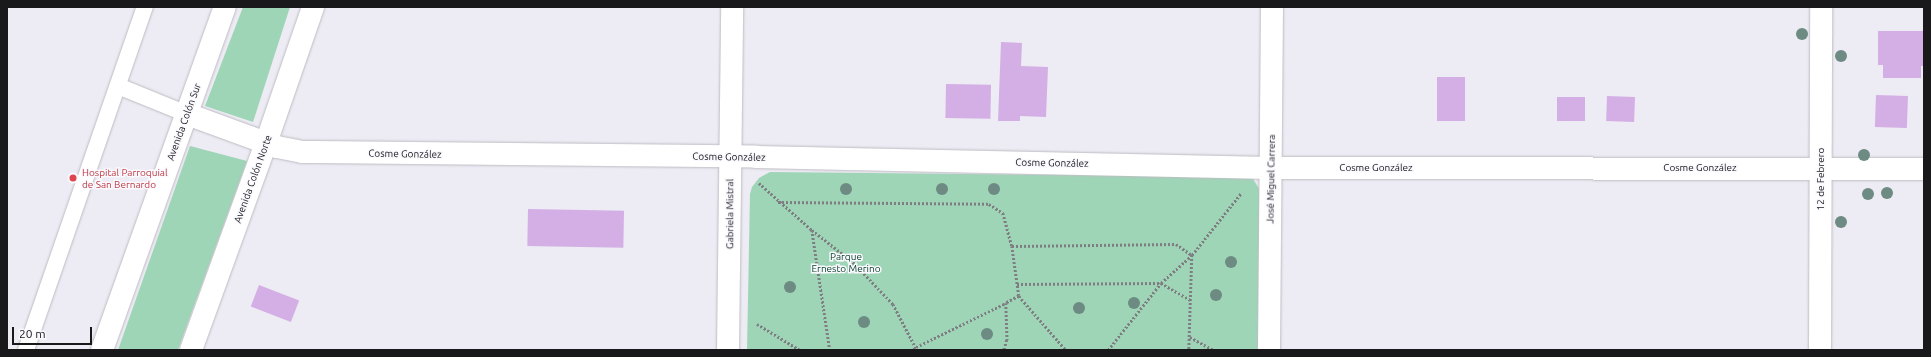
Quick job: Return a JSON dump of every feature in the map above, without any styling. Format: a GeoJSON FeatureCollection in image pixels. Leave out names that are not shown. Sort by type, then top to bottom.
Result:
{"type":"FeatureCollection","features":[{"type":"Feature","properties":{"kind":"street","name":"Avenida Colón Sur"},"geometry":{"type":"LineString","coordinates":[[102,350],[225,7]]}},
{"type":"Feature","properties":{"kind":"street","name":"Avenida Colón Norte"},"geometry":{"type":"LineString","coordinates":[[191,350],[266,143],[313,7]]}},
{"type":"Feature","properties":{"kind":"street","name":"Gabriela Mistral"},"geometry":{"type":"LineString","coordinates":[[728,350],[732,7]]}},
{"type":"Feature","properties":{"kind":"street","name":"José Miguel Carrera"},"geometry":{"type":"LineString","coordinates":[[1269,350],[1272,7]]}},
{"type":"Feature","properties":{"kind":"street","name":"12 de Febrero"},"geometry":{"type":"LineString","coordinates":[[1820,350],[1821,7]]}},
{"type":"Feature","properties":{"kind":"street","name":"Cosme González"},"geometry":{"type":"LineString","coordinates":[[187,114],[289,150],[315,152],[730,157],[1270,168],[1924,169]]}},
{"type":"Feature","properties":{"kind":"lane"},"geometry":{"type":"LineString","coordinates":[[26,350],[145,7]]}},
{"type":"Feature","properties":{"kind":"lane"},"geometry":{"type":"LineString","coordinates":[[118,86],[187,114]]}},
{"type":"Feature","properties":{"kind":"path"},"geometry":{"type":"LineString","coordinates":[[730,179],[758,183],[778,202],[812,230],[854,262],[893,304],[916,348]]}},
{"type":"Feature","properties":{"kind":"path"},"geometry":{"type":"LineString","coordinates":[[1108,350],[1161,282],[1192,255],[1245,188]]}},
{"type":"Feature","properties":{"kind":"path"},"geometry":{"type":"LineString","coordinates":[[778,202],[989,204],[1004,213],[1012,246],[1019,296],[1066,350]]}},
{"type":"Feature","properties":{"kind":"path"},"geometry":{"type":"LineString","coordinates":[[812,230],[830,350]]}},
{"type":"Feature","properties":{"kind":"path"},"geometry":{"type":"LineString","coordinates":[[1012,246],[1176,244],[1192,255]]}},
{"type":"Feature","properties":{"kind":"path"},"geometry":{"type":"LineString","coordinates":[[1189,350],[1192,255]]}},
{"type":"Feature","properties":{"kind":"path"},"geometry":{"type":"LineString","coordinates":[[1017,284],[1161,282],[1190,301]]}},
{"type":"Feature","properties":{"kind":"path"},"geometry":{"type":"LineString","coordinates":[[913,350],[1019,296]]}},
{"type":"Feature","properties":{"kind":"path"},"geometry":{"type":"LineString","coordinates":[[1004,350],[1007,340],[1006,303]]}},
{"type":"Feature","properties":{"kind":"path"},"geometry":{"type":"LineString","coordinates":[[757,324],[800,350]]}},
{"type":"Feature","properties":{"kind":"path"},"geometry":{"type":"LineString","coordinates":[[1190,337],[1213,350]]}},
{"type":"Feature","properties":{"kind":"green space"},"geometry":{"type":"Polygon","coordinates":[[[243,7],[290,7],[253,122],[205,106],[243,7]]]}},
{"type":"Feature","properties":{"kind":"green space"},"geometry":{"type":"Polygon","coordinates":[[[190,146],[247,161],[178,350],[118,350],[190,146]]]}},
{"type":"Feature","properties":{"kind":"green space","name":"Parque Ernesto Merino"},"geometry":{"type":"Polygon","coordinates":[[[770,172],[1248,177],[1253,179],[1260,190],[1259,350],[747,350],[750,194],[752,187],[759,178],[770,172]]]}},
{"type":"Feature","properties":{"kind":"building"},"geometry":{"type":"Polygon","coordinates":[[[1878,31],[1924,31],[1924,66],[1921,66],[1921,78],[1883,78],[1883,65],[1878,65],[1878,31]]]}},
{"type":"Feature","properties":{"kind":"building"},"geometry":{"type":"Polygon","coordinates":[[[1001,42],[1022,43],[1021,66],[1048,67],[1046,117],[1020,116],[1020,121],[998,121],[1001,42]]]}},
{"type":"Feature","properties":{"kind":"building"},"geometry":{"type":"Polygon","coordinates":[[[1437,77],[1465,77],[1465,121],[1437,121],[1437,77]]]}},
{"type":"Feature","properties":{"kind":"building"},"geometry":{"type":"Polygon","coordinates":[[[946,84],[991,85],[990,119],[945,118],[946,84]]]}},
{"type":"Feature","properties":{"kind":"building"},"geometry":{"type":"Polygon","coordinates":[[[1876,95],[1908,96],[1907,128],[1875,127],[1876,95]]]}},
{"type":"Feature","properties":{"kind":"building"},"geometry":{"type":"Polygon","coordinates":[[[1607,96],[1635,97],[1634,122],[1606,121],[1607,96]]]}},
{"type":"Feature","properties":{"kind":"building"},"geometry":{"type":"Polygon","coordinates":[[[1557,97],[1585,97],[1585,121],[1557,121],[1557,97]]]}},
{"type":"Feature","properties":{"kind":"building"},"geometry":{"type":"Polygon","coordinates":[[[528,209],[624,211],[623,248],[527,246],[528,209]]]}},
{"type":"Feature","properties":{"kind":"building"},"geometry":{"type":"Polygon","coordinates":[[[259,285],[299,300],[291,322],[251,306],[259,285]]]}},
{"type":"Feature","properties":{"kind":"place","name":"Hospital Parroquial de San Bernardo"},"geometry":{"type":"Point","coordinates":[73,178]}}]}
